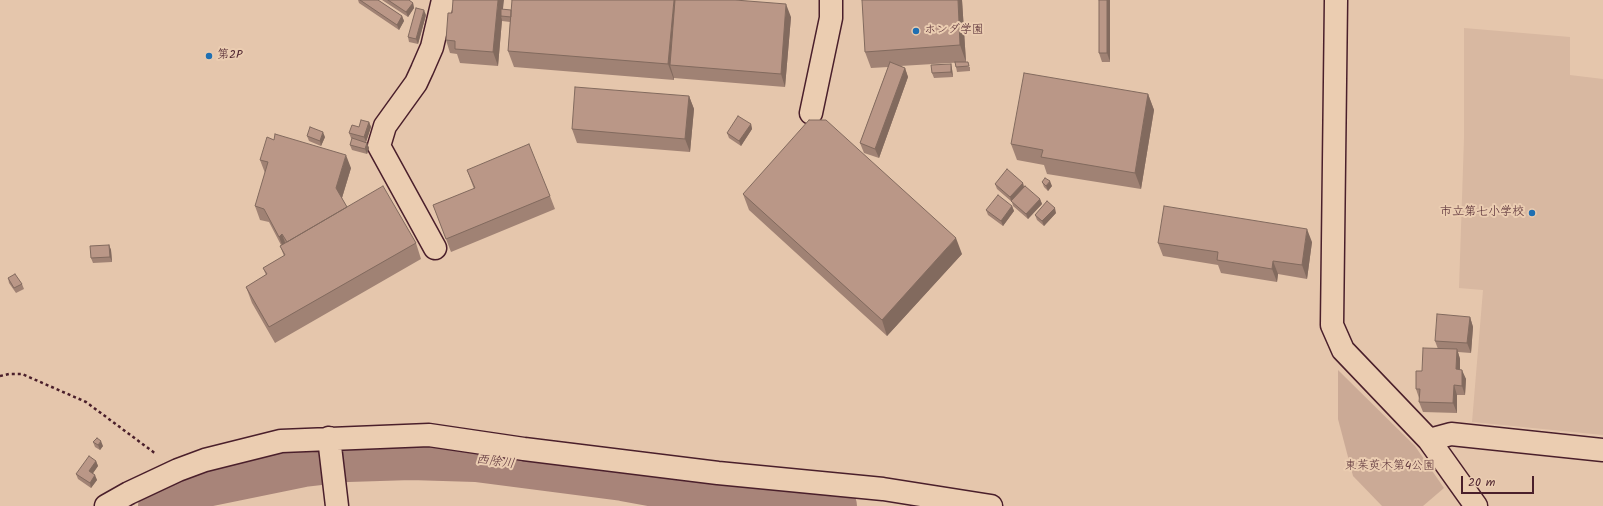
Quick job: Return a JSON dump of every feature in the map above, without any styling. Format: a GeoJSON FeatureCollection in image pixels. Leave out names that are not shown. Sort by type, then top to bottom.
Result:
{"type":"FeatureCollection","features":[{"type":"Feature","properties":{"kind":"street"},"geometry":{"type":"LineString","coordinates":[[435,248],[379,146],[384,126],[416,83],[422,70],[432,47],[443,0]]}},
{"type":"Feature","properties":{"kind":"street"},"geometry":{"type":"LineString","coordinates":[[811,112],[831,18],[831,0]]}},
{"type":"Feature","properties":{"kind":"street"},"geometry":{"type":"LineString","coordinates":[[1336,0],[1332,325],[1343,350],[1430,440],[1476,506]]}},
{"type":"Feature","properties":{"kind":"street"},"geometry":{"type":"LineString","coordinates":[[1430,440],[1451,434],[1603,450]]}},
{"type":"Feature","properties":{"kind":"street"},"geometry":{"type":"LineString","coordinates":[[106,506],[129,493],[178,470],[205,460],[281,441],[329,442],[429,435],[718,474],[883,489],[991,506]]}},
{"type":"Feature","properties":{"kind":"street"},"geometry":{"type":"LineString","coordinates":[[329,442],[337,506]]}},
{"type":"Feature","properties":{"kind":"path"},"geometry":{"type":"LineString","coordinates":[[0,376],[22,374],[86,402],[178,470]]}},
{"type":"Feature","properties":{"kind":"shaded area","name":"市立第七小学校"},"geometry":{"type":"Polygon","coordinates":[[[1464,28],[1570,37],[1570,75],[1603,79],[1603,435],[1472,422],[1483,290],[1459,288],[1464,138],[1464,28]]]}},
{"type":"Feature","properties":{"kind":"green space","name":"東茱萸木第4公園"},"geometry":{"type":"Polygon","coordinates":[[[1338,370],[1415,446],[1444,488],[1423,506],[1382,506],[1353,476],[1338,419],[1338,370]]]}},
{"type":"Feature","properties":{"kind":"building"},"geometry":{"type":"Polygon","coordinates":[[[360,0],[378,0],[402,16],[397,25],[360,0]]]}},
{"type":"Feature","properties":{"kind":"building"},"geometry":{"type":"Polygon","coordinates":[[[388,0],[409,0],[413,3],[406,12],[388,0]]]}},
{"type":"Feature","properties":{"kind":"building"},"geometry":{"type":"Polygon","coordinates":[[[453,0],[498,0],[493,52],[455,49],[455,41],[446,40],[448,13],[452,13],[453,0]]]}},
{"type":"Feature","properties":{"kind":"building"},"geometry":{"type":"Polygon","coordinates":[[[512,0],[674,0],[668,64],[508,51],[512,0]]]}},
{"type":"Feature","properties":{"kind":"building"},"geometry":{"type":"Polygon","coordinates":[[[675,0],[735,0],[786,4],[781,74],[670,65],[675,0]]]}},
{"type":"Feature","properties":{"kind":"building","name":"ホンダ学園"},"geometry":{"type":"Polygon","coordinates":[[[862,0],[958,0],[960,45],[865,52],[862,0]]]}},
{"type":"Feature","properties":{"kind":"building"},"geometry":{"type":"Polygon","coordinates":[[[1099,0],[1107,0],[1107,53],[1099,53],[1099,0]]]}},
{"type":"Feature","properties":{"kind":"building"},"geometry":{"type":"Polygon","coordinates":[[[416,8],[424,10],[416,39],[408,37],[416,8]]]}},
{"type":"Feature","properties":{"kind":"building"},"geometry":{"type":"Polygon","coordinates":[[[501,9],[511,10],[511,17],[501,16],[501,9]]]}},
{"type":"Feature","properties":{"kind":"building"},"geometry":{"type":"Polygon","coordinates":[[[890,62],[905,68],[875,149],[860,143],[890,62]]]}},
{"type":"Feature","properties":{"kind":"building"},"geometry":{"type":"Polygon","coordinates":[[[955,62],[968,62],[969,66],[956,67],[955,62]]]}},
{"type":"Feature","properties":{"kind":"building"},"geometry":{"type":"Polygon","coordinates":[[[951,64],[951,72],[932,73],[931,65],[951,64]]]}},
{"type":"Feature","properties":{"kind":"building"},"geometry":{"type":"Polygon","coordinates":[[[1024,73],[1148,94],[1135,173],[1041,157],[1043,150],[1011,144],[1024,73]]]}},
{"type":"Feature","properties":{"kind":"building"},"geometry":{"type":"Polygon","coordinates":[[[575,87],[689,96],[685,139],[572,129],[575,87]]]}},
{"type":"Feature","properties":{"kind":"building"},"geometry":{"type":"Polygon","coordinates":[[[738,116],[751,124],[739,141],[727,133],[738,116]]]}},
{"type":"Feature","properties":{"kind":"building"},"geometry":{"type":"Polygon","coordinates":[[[361,120],[369,122],[364,137],[349,133],[352,125],[359,127],[361,120]]]}},
{"type":"Feature","properties":{"kind":"building"},"geometry":{"type":"Polygon","coordinates":[[[809,120],[826,120],[956,238],[882,320],[743,194],[809,120]]]}},
{"type":"Feature","properties":{"kind":"building"},"geometry":{"type":"Polygon","coordinates":[[[310,127],[323,132],[320,141],[307,136],[310,127]]]}},
{"type":"Feature","properties":{"kind":"building"},"geometry":{"type":"Polygon","coordinates":[[[275,134],[346,155],[336,188],[347,207],[287,242],[282,234],[279,237],[264,209],[255,206],[268,162],[260,160],[267,137],[274,140],[275,134]]]}},
{"type":"Feature","properties":{"kind":"building"},"geometry":{"type":"Polygon","coordinates":[[[352,138],[367,143],[365,149],[350,145],[352,138]]]}},
{"type":"Feature","properties":{"kind":"building"},"geometry":{"type":"Polygon","coordinates":[[[529,144],[550,196],[446,239],[433,205],[475,188],[467,170],[529,144]]]}},
{"type":"Feature","properties":{"kind":"building"},"geometry":{"type":"Polygon","coordinates":[[[1007,169],[1023,183],[1010,197],[995,184],[1007,169]]]}},
{"type":"Feature","properties":{"kind":"building"},"geometry":{"type":"Polygon","coordinates":[[[1045,178],[1050,181],[1046,186],[1042,182],[1045,178]]]}},
{"type":"Feature","properties":{"kind":"building"},"geometry":{"type":"Polygon","coordinates":[[[383,186],[416,243],[269,327],[246,287],[267,274],[263,268],[285,255],[280,246],[383,186]]]}},
{"type":"Feature","properties":{"kind":"building"},"geometry":{"type":"Polygon","coordinates":[[[1025,186],[1040,199],[1026,214],[1011,201],[1025,186]]]}},
{"type":"Feature","properties":{"kind":"building"},"geometry":{"type":"Polygon","coordinates":[[[998,195],[1012,206],[1001,221],[986,210],[998,195]]]}},
{"type":"Feature","properties":{"kind":"building"},"geometry":{"type":"Polygon","coordinates":[[[1047,201],[1055,208],[1042,221],[1035,215],[1047,201]]]}},
{"type":"Feature","properties":{"kind":"building"},"geometry":{"type":"Polygon","coordinates":[[[1164,206],[1307,229],[1302,265],[1273,261],[1272,269],[1217,260],[1218,252],[1158,243],[1164,206]]]}},
{"type":"Feature","properties":{"kind":"building"},"geometry":{"type":"Polygon","coordinates":[[[109,245],[110,257],[91,258],[90,246],[109,245]]]}},
{"type":"Feature","properties":{"kind":"building"},"geometry":{"type":"Polygon","coordinates":[[[15,274],[22,284],[14,288],[8,278],[15,274]]]}},
{"type":"Feature","properties":{"kind":"building"},"geometry":{"type":"Polygon","coordinates":[[[1437,314],[1470,317],[1467,343],[1435,341],[1437,314]]]}},
{"type":"Feature","properties":{"kind":"building"},"geometry":{"type":"Polygon","coordinates":[[[1423,348],[1457,349],[1456,369],[1462,370],[1462,386],[1454,385],[1453,403],[1419,402],[1420,389],[1416,389],[1416,371],[1422,371],[1423,348]]]}},
{"type":"Feature","properties":{"kind":"building"},"geometry":{"type":"Polygon","coordinates":[[[97,438],[101,441],[98,445],[93,442],[97,438]]]}},
{"type":"Feature","properties":{"kind":"building"},"geometry":{"type":"Polygon","coordinates":[[[89,456],[96,461],[89,471],[95,475],[90,483],[76,474],[89,456]]]}},
{"type":"Feature","properties":{"kind":"waterway","name":"西除川"},"geometry":{"type":"LineString","coordinates":[[160,506],[201,486],[304,465],[348,460],[411,458],[476,460],[623,479],[730,499],[835,506]]}},
{"type":"Feature","properties":{"kind":"place","name":"ホンダ学園"},"geometry":{"type":"Point","coordinates":[916,31]}},
{"type":"Feature","properties":{"kind":"place","name":"第2P"},"geometry":{"type":"Point","coordinates":[209,56]}},
{"type":"Feature","properties":{"kind":"place","name":"市立第七小学校"},"geometry":{"type":"Point","coordinates":[1532,213]}}]}
